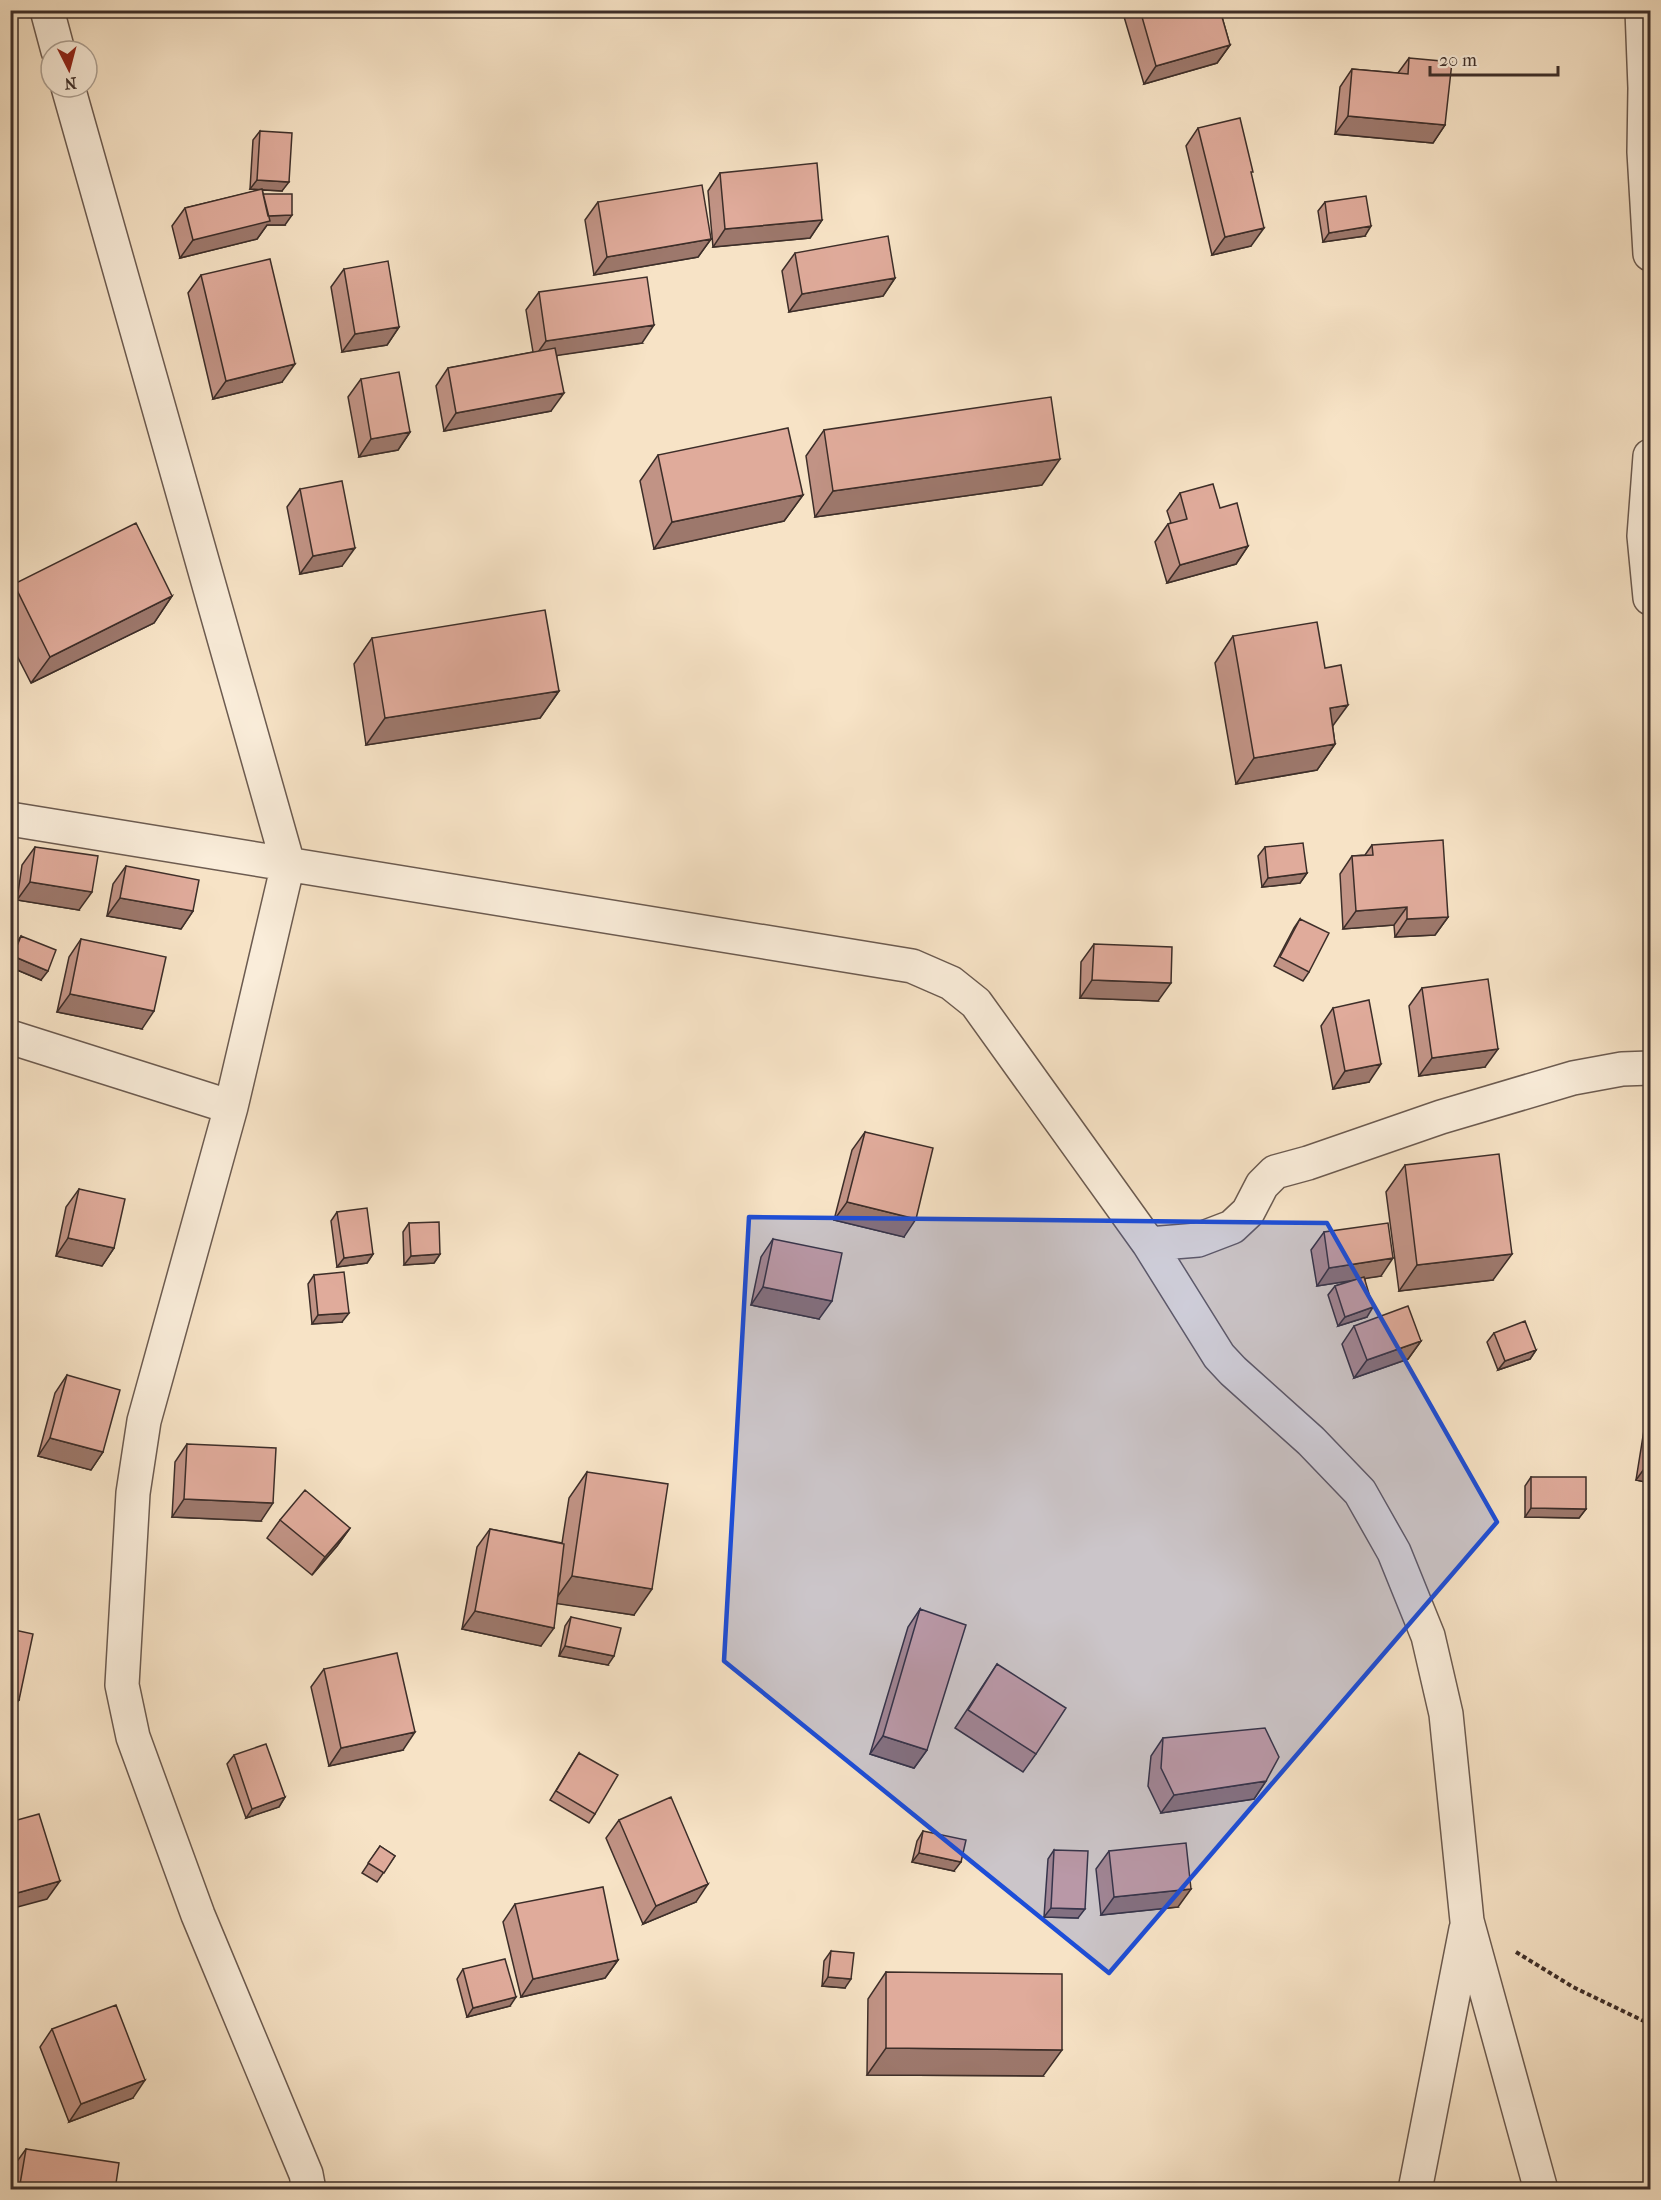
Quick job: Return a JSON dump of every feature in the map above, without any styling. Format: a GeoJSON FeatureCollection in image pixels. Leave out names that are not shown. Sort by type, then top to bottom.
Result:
{"type":"FeatureCollection","features":[{"type":"Feature","properties":{"kind":"street"},"geometry":{"type":"LineString","coordinates":[[47,10],[55,39]]}},
{"type":"Feature","properties":{"kind":"street"},"geometry":{"type":"LineString","coordinates":[[1645,14],[1644,152],[1650,254]]}},
{"type":"Feature","properties":{"kind":"street"},"geometry":{"type":"LineString","coordinates":[[71,99],[288,864],[231,1107],[144,1421],[133,1493],[122,1685],[133,1737],[198,1916],[306,2174],[309,2190]]}},
{"type":"Feature","properties":{"kind":"street"},"geometry":{"type":"LineString","coordinates":[[1650,456],[1644,536],[1650,598]]}},
{"type":"Feature","properties":{"kind":"street"},"geometry":{"type":"LineString","coordinates":[[10,819],[912,966],[951,983],[976,1003],[1149,1244],[1219,1356],[1311,1441],[1360,1492],[1394,1552],[1428,1636],[1446,1714],[1467,1922],[1541,2190]]}},
{"type":"Feature","properties":{"kind":"street"},"geometry":{"type":"LineString","coordinates":[[10,1037],[231,1107]]}},
{"type":"Feature","properties":{"kind":"street"},"geometry":{"type":"LineString","coordinates":[[1149,1244],[1198,1240],[1232,1227],[1248,1212],[1262,1185],[1275,1172],[1308,1163],[1441,1117],[1574,1078],[1622,1069],[1650,1068]]}},
{"type":"Feature","properties":{"kind":"street"},"geometry":{"type":"LineString","coordinates":[[1415,2190],[1467,1922]]}},
{"type":"Feature","properties":{"kind":"path"},"geometry":{"type":"LineString","coordinates":[[1467,1922],[1573,1987],[1650,2024]]}},
{"type":"Feature","properties":{"kind":"highlighted area"},"geometry":{"type":"Polygon","coordinates":[[[749,1217],[1327,1223],[1497,1522],[1109,1973],[724,1661],[749,1217]]]}},
{"type":"Feature","properties":{"kind":"building"},"geometry":{"type":"Polygon","coordinates":[[[1140,10],[1220,10],[1230,45],[1156,66],[1140,10]]]}},
{"type":"Feature","properties":{"kind":"building"},"geometry":{"type":"Polygon","coordinates":[[[1409,58],[1452,62],[1445,125],[1348,116],[1352,69],[1408,74],[1409,58]]]}},
{"type":"Feature","properties":{"kind":"building"},"geometry":{"type":"Polygon","coordinates":[[[1240,118],[1264,228],[1225,237],[1198,128],[1240,118]]]}},
{"type":"Feature","properties":{"kind":"building"},"geometry":{"type":"Polygon","coordinates":[[[260,131],[292,133],[289,182],[257,180],[260,131]]]}},
{"type":"Feature","properties":{"kind":"building"},"geometry":{"type":"Polygon","coordinates":[[[817,163],[822,220],[725,229],[720,173],[817,163]]]}},
{"type":"Feature","properties":{"kind":"building"},"geometry":{"type":"Polygon","coordinates":[[[702,185],[711,239],[607,257],[598,202],[702,185]]]}},
{"type":"Feature","properties":{"kind":"building"},"geometry":{"type":"Polygon","coordinates":[[[262,189],[270,221],[193,240],[185,208],[262,189]]]}},
{"type":"Feature","properties":{"kind":"building"},"geometry":{"type":"Polygon","coordinates":[[[263,194],[292,194],[292,215],[268,216],[263,194]]]}},
{"type":"Feature","properties":{"kind":"building"},"geometry":{"type":"Polygon","coordinates":[[[1366,196],[1371,226],[1329,233],[1325,202],[1366,196]]]}},
{"type":"Feature","properties":{"kind":"building"},"geometry":{"type":"Polygon","coordinates":[[[888,236],[895,278],[802,294],[795,253],[888,236]]]}},
{"type":"Feature","properties":{"kind":"building"},"geometry":{"type":"Polygon","coordinates":[[[270,259],[295,364],[226,381],[201,275],[270,259]]]}},
{"type":"Feature","properties":{"kind":"building"},"geometry":{"type":"Polygon","coordinates":[[[388,261],[399,327],[355,334],[344,269],[388,261]]]}},
{"type":"Feature","properties":{"kind":"building"},"geometry":{"type":"Polygon","coordinates":[[[647,277],[654,325],[546,341],[539,292],[647,277]]]}},
{"type":"Feature","properties":{"kind":"building"},"geometry":{"type":"Polygon","coordinates":[[[555,348],[564,393],[456,413],[448,368],[555,348]]]}},
{"type":"Feature","properties":{"kind":"building"},"geometry":{"type":"Polygon","coordinates":[[[399,372],[410,432],[371,439],[361,379],[399,372]]]}},
{"type":"Feature","properties":{"kind":"building"},"geometry":{"type":"Polygon","coordinates":[[[1051,397],[1060,459],[833,491],[824,430],[1051,397]]]}},
{"type":"Feature","properties":{"kind":"building"},"geometry":{"type":"Polygon","coordinates":[[[788,428],[803,495],[672,522],[658,455],[788,428]]]}},
{"type":"Feature","properties":{"kind":"building"},"geometry":{"type":"Polygon","coordinates":[[[342,481],[355,548],[313,556],[300,489],[342,481]]]}},
{"type":"Feature","properties":{"kind":"building"},"geometry":{"type":"Polygon","coordinates":[[[1213,484],[1220,508],[1237,503],[1248,546],[1180,565],[1168,524],[1187,519],[1180,493],[1213,484]]]}},
{"type":"Feature","properties":{"kind":"building"},"geometry":{"type":"Polygon","coordinates":[[[136,523],[172,596],[50,657],[14,584],[136,523]]]}},
{"type":"Feature","properties":{"kind":"building"},"geometry":{"type":"Polygon","coordinates":[[[545,610],[559,691],[385,718],[372,638],[545,610]]]}},
{"type":"Feature","properties":{"kind":"building"},"geometry":{"type":"Polygon","coordinates":[[[1317,622],[1325,668],[1341,665],[1348,705],[1330,708],[1335,744],[1254,758],[1233,636],[1317,622]]]}},
{"type":"Feature","properties":{"kind":"building"},"geometry":{"type":"Polygon","coordinates":[[[1443,840],[1448,917],[1407,919],[1407,907],[1356,911],[1352,856],[1373,855],[1372,845],[1443,840]]]}},
{"type":"Feature","properties":{"kind":"building"},"geometry":{"type":"Polygon","coordinates":[[[1303,843],[1307,873],[1268,878],[1265,847],[1303,843]]]}},
{"type":"Feature","properties":{"kind":"building"},"geometry":{"type":"Polygon","coordinates":[[[35,847],[98,856],[92,892],[30,882],[35,847]]]}},
{"type":"Feature","properties":{"kind":"building"},"geometry":{"type":"Polygon","coordinates":[[[126,866],[199,880],[193,911],[120,898],[126,866]]]}},
{"type":"Feature","properties":{"kind":"building"},"geometry":{"type":"Polygon","coordinates":[[[1300,919],[1329,933],[1309,972],[1280,957],[1300,919]]]}},
{"type":"Feature","properties":{"kind":"building"},"geometry":{"type":"Polygon","coordinates":[[[21,936],[56,950],[48,971],[13,956],[21,936]]]}},
{"type":"Feature","properties":{"kind":"building"},"geometry":{"type":"Polygon","coordinates":[[[81,939],[166,957],[154,1011],[70,994],[81,939]]]}},
{"type":"Feature","properties":{"kind":"building"},"geometry":{"type":"Polygon","coordinates":[[[1094,944],[1172,947],[1171,983],[1092,980],[1094,944]]]}},
{"type":"Feature","properties":{"kind":"building"},"geometry":{"type":"Polygon","coordinates":[[[1488,979],[1498,1049],[1432,1058],[1422,988],[1488,979]]]}},
{"type":"Feature","properties":{"kind":"building"},"geometry":{"type":"Polygon","coordinates":[[[1369,1000],[1381,1064],[1345,1071],[1333,1008],[1369,1000]]]}},
{"type":"Feature","properties":{"kind":"building"},"geometry":{"type":"Polygon","coordinates":[[[865,1132],[933,1148],[916,1219],[847,1202],[865,1132]]]}},
{"type":"Feature","properties":{"kind":"building"},"geometry":{"type":"Polygon","coordinates":[[[1499,1154],[1512,1254],[1417,1265],[1405,1165],[1499,1154]]]}},
{"type":"Feature","properties":{"kind":"building"},"geometry":{"type":"Polygon","coordinates":[[[79,1189],[125,1199],[114,1248],[68,1238],[79,1189]]]}},
{"type":"Feature","properties":{"kind":"building"},"geometry":{"type":"Polygon","coordinates":[[[367,1208],[373,1254],[344,1258],[337,1212],[367,1208]]]}},
{"type":"Feature","properties":{"kind":"building"},"geometry":{"type":"Polygon","coordinates":[[[439,1222],[440,1254],[411,1256],[409,1223],[439,1222]]]}},
{"type":"Feature","properties":{"kind":"building"},"geometry":{"type":"Polygon","coordinates":[[[1388,1223],[1393,1258],[1329,1268],[1324,1232],[1388,1223]]]}},
{"type":"Feature","properties":{"kind":"building"},"geometry":{"type":"Polygon","coordinates":[[[773,1239],[842,1253],[832,1301],[763,1287],[773,1239]]]}},
{"type":"Feature","properties":{"kind":"building"},"geometry":{"type":"Polygon","coordinates":[[[344,1272],[349,1313],[318,1315],[314,1275],[344,1272]]]}},
{"type":"Feature","properties":{"kind":"building"},"geometry":{"type":"Polygon","coordinates":[[[1364,1277],[1373,1307],[1345,1317],[1335,1286],[1364,1277]]]}},
{"type":"Feature","properties":{"kind":"building"},"geometry":{"type":"Polygon","coordinates":[[[1408,1306],[1421,1341],[1367,1360],[1354,1326],[1408,1306]]]}},
{"type":"Feature","properties":{"kind":"building"},"geometry":{"type":"Polygon","coordinates":[[[1525,1321],[1536,1350],[1505,1361],[1494,1333],[1525,1321]]]}},
{"type":"Feature","properties":{"kind":"building"},"geometry":{"type":"Polygon","coordinates":[[[67,1375],[120,1390],[103,1452],[50,1438],[67,1375]]]}},
{"type":"Feature","properties":{"kind":"building"},"geometry":{"type":"Polygon","coordinates":[[[187,1444],[276,1448],[273,1503],[184,1499],[187,1444]]]}},
{"type":"Feature","properties":{"kind":"building"},"geometry":{"type":"Polygon","coordinates":[[[587,1472],[668,1484],[652,1589],[572,1576],[587,1472]]]}},
{"type":"Feature","properties":{"kind":"building"},"geometry":{"type":"Polygon","coordinates":[[[1531,1477],[1586,1477],[1586,1509],[1531,1508],[1531,1477]]]}},
{"type":"Feature","properties":{"kind":"building"},"geometry":{"type":"Polygon","coordinates":[[[305,1490],[350,1528],[325,1557],[280,1520],[305,1490]]]}},
{"type":"Feature","properties":{"kind":"building"},"geometry":{"type":"Polygon","coordinates":[[[490,1529],[564,1544],[554,1628],[475,1611],[490,1529]]]}},
{"type":"Feature","properties":{"kind":"building"},"geometry":{"type":"Polygon","coordinates":[[[920,1609],[966,1625],[927,1750],[883,1736],[920,1609]]]}},
{"type":"Feature","properties":{"kind":"building"},"geometry":{"type":"Polygon","coordinates":[[[571,1617],[621,1628],[614,1656],[565,1646],[571,1617]]]}},
{"type":"Feature","properties":{"kind":"building"},"geometry":{"type":"Polygon","coordinates":[[[10,1629],[33,1634],[19,1700],[10,1698],[10,1629]]]}},
{"type":"Feature","properties":{"kind":"building"},"geometry":{"type":"Polygon","coordinates":[[[397,1653],[415,1732],[341,1748],[324,1669],[397,1653]]]}},
{"type":"Feature","properties":{"kind":"building"},"geometry":{"type":"Polygon","coordinates":[[[997,1664],[1066,1708],[1036,1754],[968,1710],[997,1664]]]}},
{"type":"Feature","properties":{"kind":"building"},"geometry":{"type":"Polygon","coordinates":[[[1265,1728],[1279,1757],[1266,1781],[1174,1795],[1161,1768],[1163,1738],[1265,1728]]]}},
{"type":"Feature","properties":{"kind":"building"},"geometry":{"type":"Polygon","coordinates":[[[266,1744],[285,1797],[252,1809],[234,1755],[266,1744]]]}},
{"type":"Feature","properties":{"kind":"building"},"geometry":{"type":"Polygon","coordinates":[[[579,1753],[618,1775],[595,1814],[556,1791],[579,1753]]]}},
{"type":"Feature","properties":{"kind":"building"},"geometry":{"type":"Polygon","coordinates":[[[671,1797],[708,1884],[656,1906],[619,1820],[671,1797]]]}},
{"type":"Feature","properties":{"kind":"building"},"geometry":{"type":"Polygon","coordinates":[[[39,1814],[60,1881],[10,1895],[10,1822],[39,1814]]]}},
{"type":"Feature","properties":{"kind":"building"},"geometry":{"type":"Polygon","coordinates":[[[923,1831],[966,1840],[961,1862],[919,1853],[923,1831]]]}},
{"type":"Feature","properties":{"kind":"building"},"geometry":{"type":"Polygon","coordinates":[[[1186,1843],[1191,1889],[1114,1897],[1109,1851],[1186,1843]]]}},
{"type":"Feature","properties":{"kind":"building"},"geometry":{"type":"Polygon","coordinates":[[[380,1846],[395,1856],[384,1873],[368,1863],[380,1846]]]}},
{"type":"Feature","properties":{"kind":"building"},"geometry":{"type":"Polygon","coordinates":[[[1054,1850],[1088,1851],[1085,1909],[1051,1908],[1054,1850]]]}},
{"type":"Feature","properties":{"kind":"building"},"geometry":{"type":"Polygon","coordinates":[[[603,1887],[618,1960],[533,1979],[515,1904],[603,1887]]]}},
{"type":"Feature","properties":{"kind":"building"},"geometry":{"type":"Polygon","coordinates":[[[831,1951],[854,1953],[851,1979],[828,1977],[831,1951]]]}},
{"type":"Feature","properties":{"kind":"building"},"geometry":{"type":"Polygon","coordinates":[[[505,1959],[516,1997],[473,2008],[463,1969],[505,1959]]]}},
{"type":"Feature","properties":{"kind":"building"},"geometry":{"type":"Polygon","coordinates":[[[886,1972],[1062,1974],[1062,2050],[886,2048],[886,1972]]]}},
{"type":"Feature","properties":{"kind":"building"},"geometry":{"type":"Polygon","coordinates":[[[116,2005],[145,2080],[81,2104],[52,2029],[116,2005]]]}},
{"type":"Feature","properties":{"kind":"building"},"geometry":{"type":"Polygon","coordinates":[[[26,2149],[119,2163],[115,2190],[19,2190],[26,2149]]]}}]}
